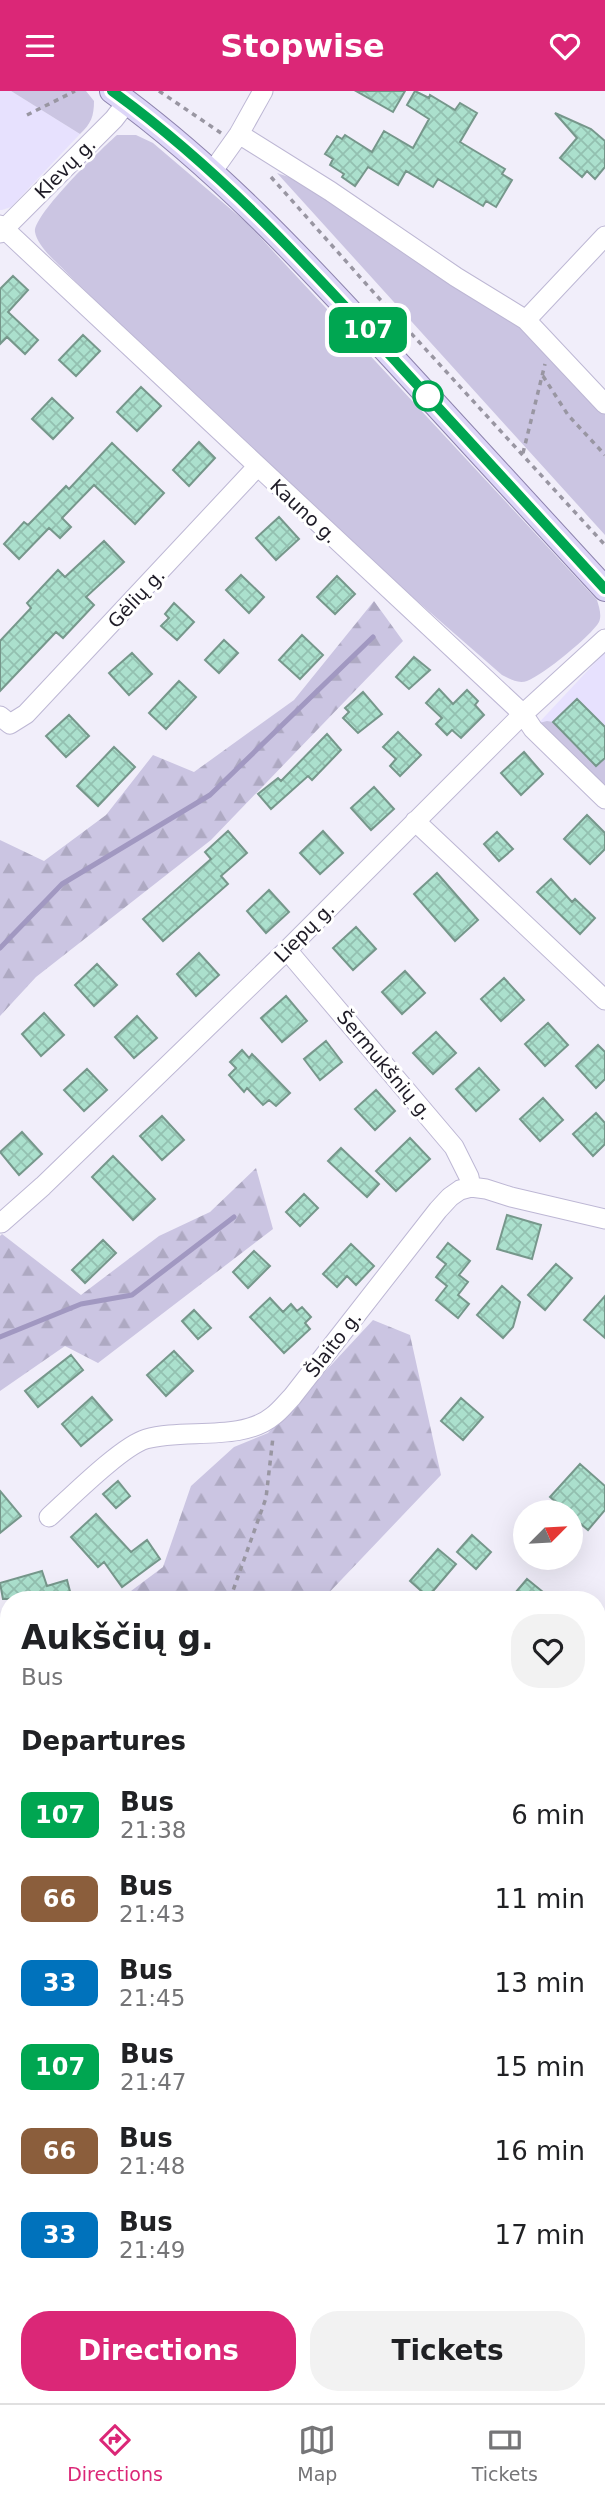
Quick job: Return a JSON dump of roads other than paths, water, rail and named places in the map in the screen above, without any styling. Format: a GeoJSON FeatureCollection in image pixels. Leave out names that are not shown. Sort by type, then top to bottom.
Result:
{"type":"FeatureCollection","features":[{"type":"Feature","properties":{"kind":"main road"},"geometry":{"type":"LineString","coordinates":[[119,97],[212,172],[298,256],[605,589]]}},
{"type":"Feature","properties":{"kind":"street"},"geometry":{"type":"LineString","coordinates":[[212,172],[236,138],[263,91]]}},
{"type":"Feature","properties":{"kind":"street","name":"Klevų g."},"geometry":{"type":"LineString","coordinates":[[1,229],[114,119],[119,97]]}},
{"type":"Feature","properties":{"kind":"street"},"geometry":{"type":"LineString","coordinates":[[236,138],[330,191],[526,320],[605,404]]}},
{"type":"Feature","properties":{"kind":"street","name":"Kauno g."},"geometry":{"type":"LineString","coordinates":[[1,229],[523,714],[533,729],[605,799]]}},
{"type":"Feature","properties":{"kind":"street"},"geometry":{"type":"LineString","coordinates":[[526,320],[605,236]]}},
{"type":"Feature","properties":{"kind":"street","name":"Gėlių g."},"geometry":{"type":"LineString","coordinates":[[5,720],[26,715],[257,467]]}},
{"type":"Feature","properties":{"kind":"street","name":"Liepų g."},"geometry":{"type":"LineString","coordinates":[[1,1223],[43,1186],[287,950],[523,714],[605,639]]}},
{"type":"Feature","properties":{"kind":"street"},"geometry":{"type":"LineString","coordinates":[[415,821],[605,1000]]}},
{"type":"Feature","properties":{"kind":"street","name":"Šermukšnių g."},"geometry":{"type":"LineString","coordinates":[[287,950],[454,1147],[471,1187]]}},
{"type":"Feature","properties":{"kind":"street"},"geometry":{"type":"LineString","coordinates":[[471,1187],[605,1219]]}},
{"type":"Feature","properties":{"kind":"street","name":"Šlaito g."},"geometry":{"type":"LineString","coordinates":[[49,1517],[127,1449],[144,1440],[235,1430],[256,1426],[272,1417],[292,1397],[438,1210],[460,1190],[471,1187]]}},
{"type":"Feature","properties":{"kind":"waterway"},"geometry":{"type":"LineString","coordinates":[[0,948],[62,884],[210,795],[373,637]]}},
{"type":"Feature","properties":{"kind":"waterway"},"geometry":{"type":"LineString","coordinates":[[0,1337],[81,1304],[132,1295],[234,1217]]}}]}
